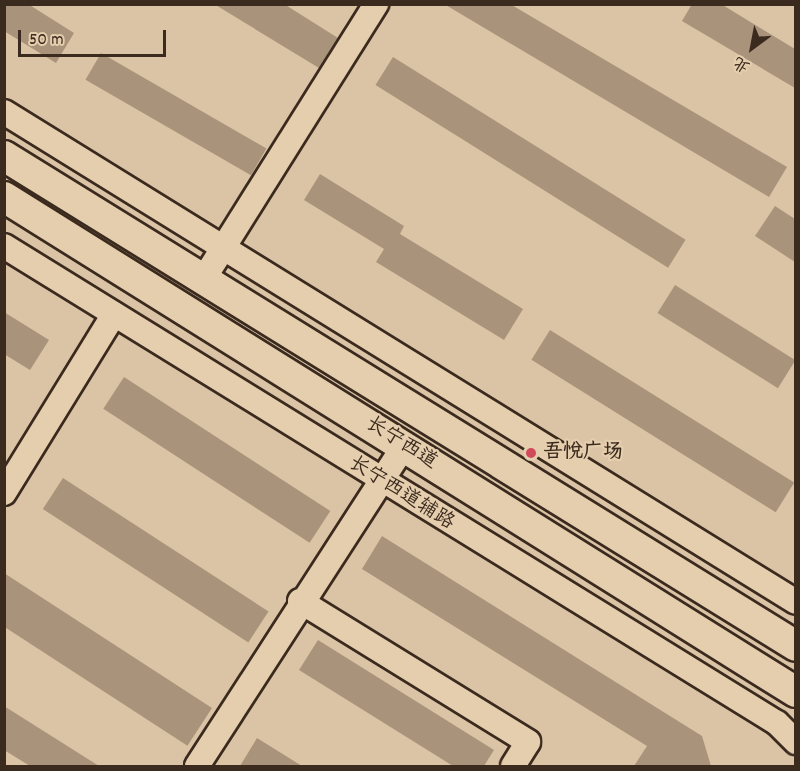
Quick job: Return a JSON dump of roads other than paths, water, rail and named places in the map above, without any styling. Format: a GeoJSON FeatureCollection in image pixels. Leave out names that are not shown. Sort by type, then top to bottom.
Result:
{"type":"FeatureCollection","features":[{"type":"Feature","properties":{"kind":"main road","name":"长宁西道"},"geometry":{"type":"LineString","coordinates":[[4,156],[795,646]]}},
{"type":"Feature","properties":{"kind":"main road","name":"长宁西道"},"geometry":{"type":"LineString","coordinates":[[4,197],[795,692]]}},
{"type":"Feature","properties":{"kind":"street"},"geometry":{"type":"LineString","coordinates":[[203,280],[226,247],[376,4]]}},
{"type":"Feature","properties":{"kind":"street"},"geometry":{"type":"LineString","coordinates":[[4,112],[226,247],[795,602]]}},
{"type":"Feature","properties":{"kind":"street","name":"长宁西道辅路"},"geometry":{"type":"LineString","coordinates":[[4,246],[382,482],[777,723],[795,742]]}},
{"type":"Feature","properties":{"kind":"street"},"geometry":{"type":"LineString","coordinates":[[4,493],[114,314]]}},
{"type":"Feature","properties":{"kind":"street"},"geometry":{"type":"LineString","coordinates":[[197,766],[300,601],[404,446]]}},
{"type":"Feature","properties":{"kind":"street"},"geometry":{"type":"LineString","coordinates":[[300,601],[528,742],[513,766]]}},
{"type":"Feature","properties":{"kind":"place","name":"吾悦广场"},"geometry":{"type":"Point","coordinates":[531,453]}}]}
